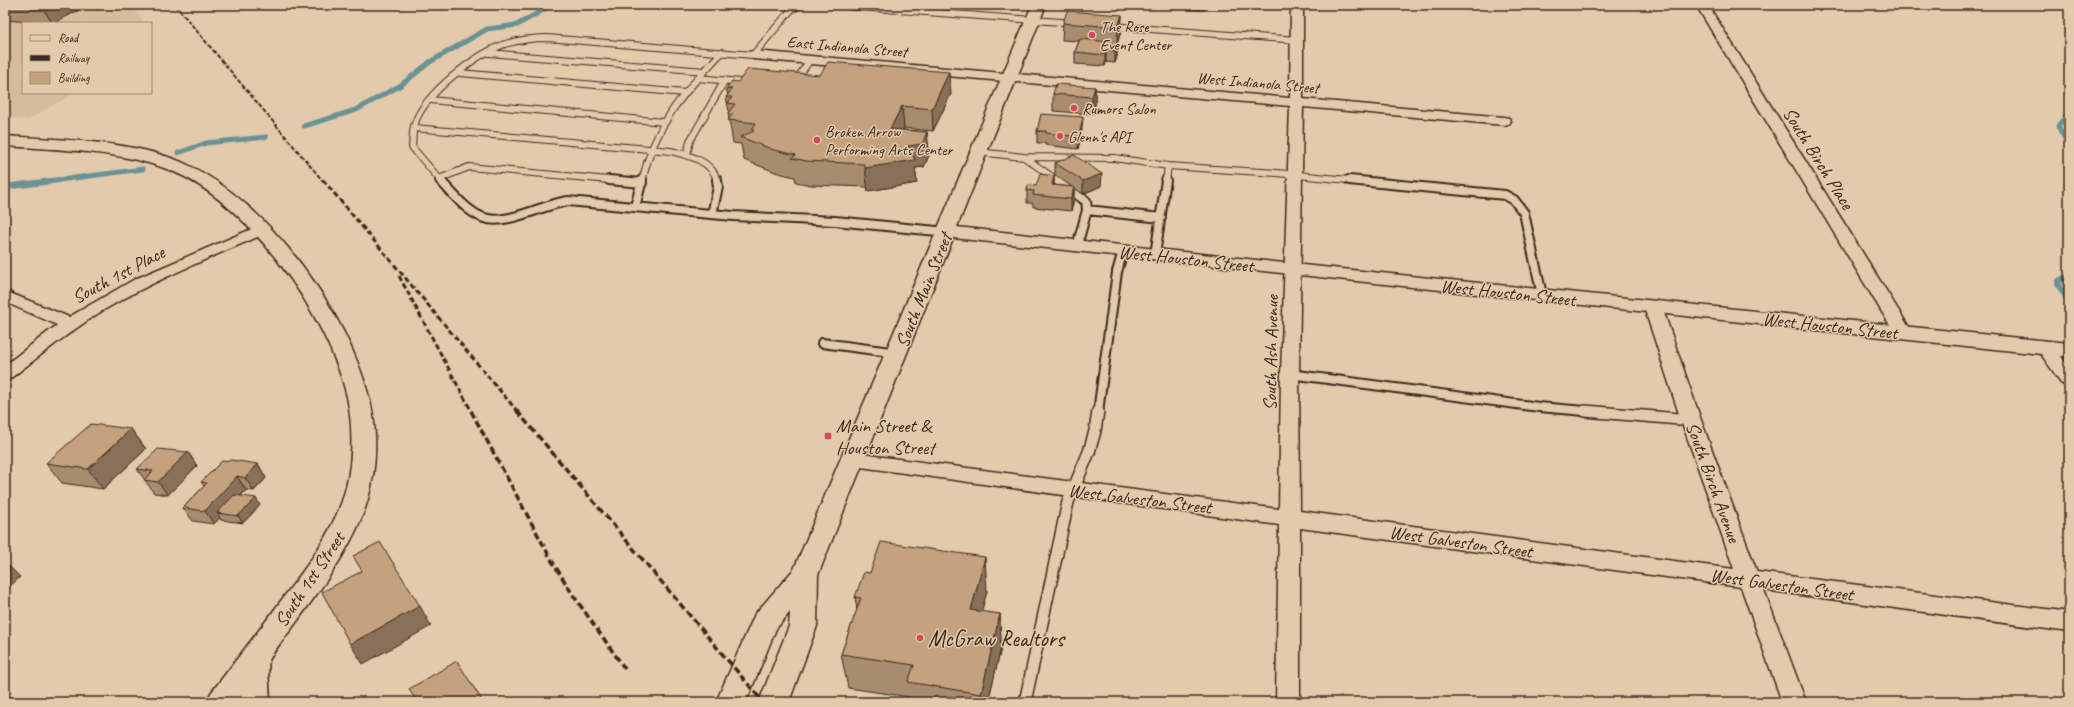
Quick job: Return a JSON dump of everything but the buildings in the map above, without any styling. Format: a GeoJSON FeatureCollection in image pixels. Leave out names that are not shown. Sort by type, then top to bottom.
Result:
{"type":"FeatureCollection","features":[{"type":"Feature","properties":{"kind":"main road","name":"South Main Street"},"geometry":{"type":"LineString","coordinates":[[774,702],[803,626],[806,575],[1039,5]]}},
{"type":"Feature","properties":{"kind":"main road","name":"South 1st Street"},"geometry":{"type":"LineString","coordinates":[[5,141],[142,156],[166,163],[188,172],[214,188],[226,197],[261,230],[311,293],[339,342],[350,369],[358,396],[362,424],[362,454],[361,473],[355,499],[345,526],[330,554],[311,582],[221,702]]}},
{"type":"Feature","properties":{"kind":"main road","name":"West Houston Street"},"geometry":{"type":"LineString","coordinates":[[947,232],[1293,270],[2069,350]]}},
{"type":"Feature","properties":{"kind":"main road","name":"South Main Street"},"geometry":{"type":"LineString","coordinates":[[731,702],[765,622],[806,575]]}},
{"type":"Feature","properties":{"kind":"main road"},"geometry":{"type":"LineString","coordinates":[[255,657],[255,702]]}},
{"type":"Feature","properties":{"kind":"street","name":"South Ash Avenue"},"geometry":{"type":"LineString","coordinates":[[1288,702],[1290,374],[1297,102],[1296,5]]}},
{"type":"Feature","properties":{"kind":"street","name":"South Birch Place"},"geometry":{"type":"LineString","coordinates":[[1702,5],[1903,332]]}},
{"type":"Feature","properties":{"kind":"street","name":"East Indianola Street"},"geometry":{"type":"LineString","coordinates":[[753,55],[1008,78]]}},
{"type":"Feature","properties":{"kind":"street","name":"West Indianola Street"},"geometry":{"type":"LineString","coordinates":[[1008,78],[1504,121]]}},
{"type":"Feature","properties":{"kind":"street","name":"South 1st Place"},"geometry":{"type":"LineString","coordinates":[[5,374],[72,323],[138,284],[261,230]]}},
{"type":"Feature","properties":{"kind":"street"},"geometry":{"type":"LineString","coordinates":[[5,296],[72,323]]}},
{"type":"Feature","properties":{"kind":"street","name":"South Birch Avenue"},"geometry":{"type":"LineString","coordinates":[[1653,306],[1691,420],[1794,702]]}},
{"type":"Feature","properties":{"kind":"street"},"geometry":{"type":"LineString","coordinates":[[2045,347],[2069,380]]}},
{"type":"Feature","properties":{"kind":"street","name":"West Galveston Street"},"geometry":{"type":"LineString","coordinates":[[853,460],[2069,622]]}},
{"type":"Feature","properties":{"kind":"lane"},"geometry":{"type":"LineString","coordinates":[[798,5],[791,10],[753,55],[547,38],[528,38],[511,42],[487,52],[460,73],[430,100],[415,122],[412,147],[439,179],[472,211],[483,218],[499,219],[552,203],[568,201],[712,214],[835,221],[947,232]]}},
{"type":"Feature","properties":{"kind":"lane"},"geometry":{"type":"LineString","coordinates":[[832,5],[1084,24]]}},
{"type":"Feature","properties":{"kind":"lane"},"geometry":{"type":"LineString","coordinates":[[1106,26],[1297,40]]}},
{"type":"Feature","properties":{"kind":"lane"},"geometry":{"type":"LineString","coordinates":[[487,52],[705,71]]}},
{"type":"Feature","properties":{"kind":"lane"},"geometry":{"type":"LineString","coordinates":[[636,207],[651,149],[664,122],[685,93],[722,52]]}},
{"type":"Feature","properties":{"kind":"lane"},"geometry":{"type":"LineString","coordinates":[[784,86],[791,87],[810,60]]}},
{"type":"Feature","properties":{"kind":"lane"},"geometry":{"type":"LineString","coordinates":[[460,73],[685,93]]}},
{"type":"Feature","properties":{"kind":"lane"},"geometry":{"type":"LineString","coordinates":[[698,78],[757,84]]}},
{"type":"Feature","properties":{"kind":"lane"},"geometry":{"type":"LineString","coordinates":[[687,155],[690,141],[726,80]]}},
{"type":"Feature","properties":{"kind":"lane"},"geometry":{"type":"LineString","coordinates":[[430,100],[664,122]]}},
{"type":"Feature","properties":{"kind":"lane"},"geometry":{"type":"LineString","coordinates":[[414,128],[651,149],[687,155],[704,162],[712,169],[716,176],[718,187],[712,214]]}},
{"type":"Feature","properties":{"kind":"lane"},"geometry":{"type":"LineString","coordinates":[[978,152],[1024,157],[1114,158],[1168,166],[1296,175],[1505,195],[1514,200],[1524,213],[1542,295]]}},
{"type":"Feature","properties":{"kind":"lane"},"geometry":{"type":"LineString","coordinates":[[1024,157],[1086,201],[1087,210],[1077,246]]}},
{"type":"Feature","properties":{"kind":"lane"},"geometry":{"type":"LineString","coordinates":[[1155,255],[1168,166]]}},
{"type":"Feature","properties":{"kind":"lane"},"geometry":{"type":"LineString","coordinates":[[439,179],[469,167],[642,183]]}},
{"type":"Feature","properties":{"kind":"lane"},"geometry":{"type":"LineString","coordinates":[[1087,210],[1161,218]]}},
{"type":"Feature","properties":{"kind":"lane"},"geometry":{"type":"LineString","coordinates":[[1025,702],[1068,502],[1089,452],[1095,431],[1117,272],[1123,251]]}},
{"type":"Feature","properties":{"kind":"lane"},"geometry":{"type":"LineString","coordinates":[[822,343],[898,353]]}},
{"type":"Feature","properties":{"kind":"lane"},"geometry":{"type":"LineString","coordinates":[[1290,374],[1539,407],[1691,420]]}},
{"type":"Feature","properties":{"kind":"shaded area"},"geometry":{"type":"Polygon","coordinates":[[[5,5],[130,5],[144,22],[22,22],[22,94],[72,94],[28,120],[5,117],[5,5]]]}},
{"type":"Feature","properties":{"kind":"waterway"},"geometry":{"type":"LineString","coordinates":[[304,126],[356,110],[401,85],[430,62],[487,29],[517,25],[552,5]]}},
{"type":"Feature","properties":{"kind":"waterway"},"geometry":{"type":"LineString","coordinates":[[2069,112],[2058,126],[2069,146]]}},
{"type":"Feature","properties":{"kind":"waterway"},"geometry":{"type":"LineString","coordinates":[[178,153],[206,143],[266,137]]}},
{"type":"Feature","properties":{"kind":"waterway"},"geometry":{"type":"LineString","coordinates":[[51,181],[143,169]]}},
{"type":"Feature","properties":{"kind":"waterway"},"geometry":{"type":"LineString","coordinates":[[5,187],[59,180]]}},
{"type":"Feature","properties":{"kind":"waterway"},"geometry":{"type":"LineString","coordinates":[[2069,276],[2059,281],[2058,284],[2069,301]]}},
{"type":"Feature","properties":{"kind":"railway"},"geometry":{"type":"LineString","coordinates":[[175,5],[323,181]]}},
{"type":"Feature","properties":{"kind":"railway"},"geometry":{"type":"LineString","coordinates":[[323,180],[518,412]]}},
{"type":"Feature","properties":{"kind":"railway"},"geometry":{"type":"LineString","coordinates":[[399,276],[472,412]]}},
{"type":"Feature","properties":{"kind":"railway"},"geometry":{"type":"LineString","coordinates":[[471,411],[552,561],[573,595],[625,669]]}},
{"type":"Feature","properties":{"kind":"railway"},"geometry":{"type":"LineString","coordinates":[[517,411],[763,702]]}},
{"type":"Feature","properties":{"kind":"place","name":"The Rose Event Center"},"geometry":{"type":"Point","coordinates":[1092,35]}},
{"type":"Feature","properties":{"kind":"place","name":"Rumors Salon"},"geometry":{"type":"Point","coordinates":[1074,108]}},
{"type":"Feature","properties":{"kind":"place","name":"Glenn's API"},"geometry":{"type":"Point","coordinates":[1060,136]}},
{"type":"Feature","properties":{"kind":"place","name":"Broken Arrow Performing Arts Center"},"geometry":{"type":"Point","coordinates":[817,140]}},
{"type":"Feature","properties":{"kind":"place","name":"Main Street & Houston Street"},"geometry":{"type":"Point","coordinates":[828,436]}},
{"type":"Feature","properties":{"kind":"place","name":"McGraw Realtors"},"geometry":{"type":"Point","coordinates":[920,638]}}]}
